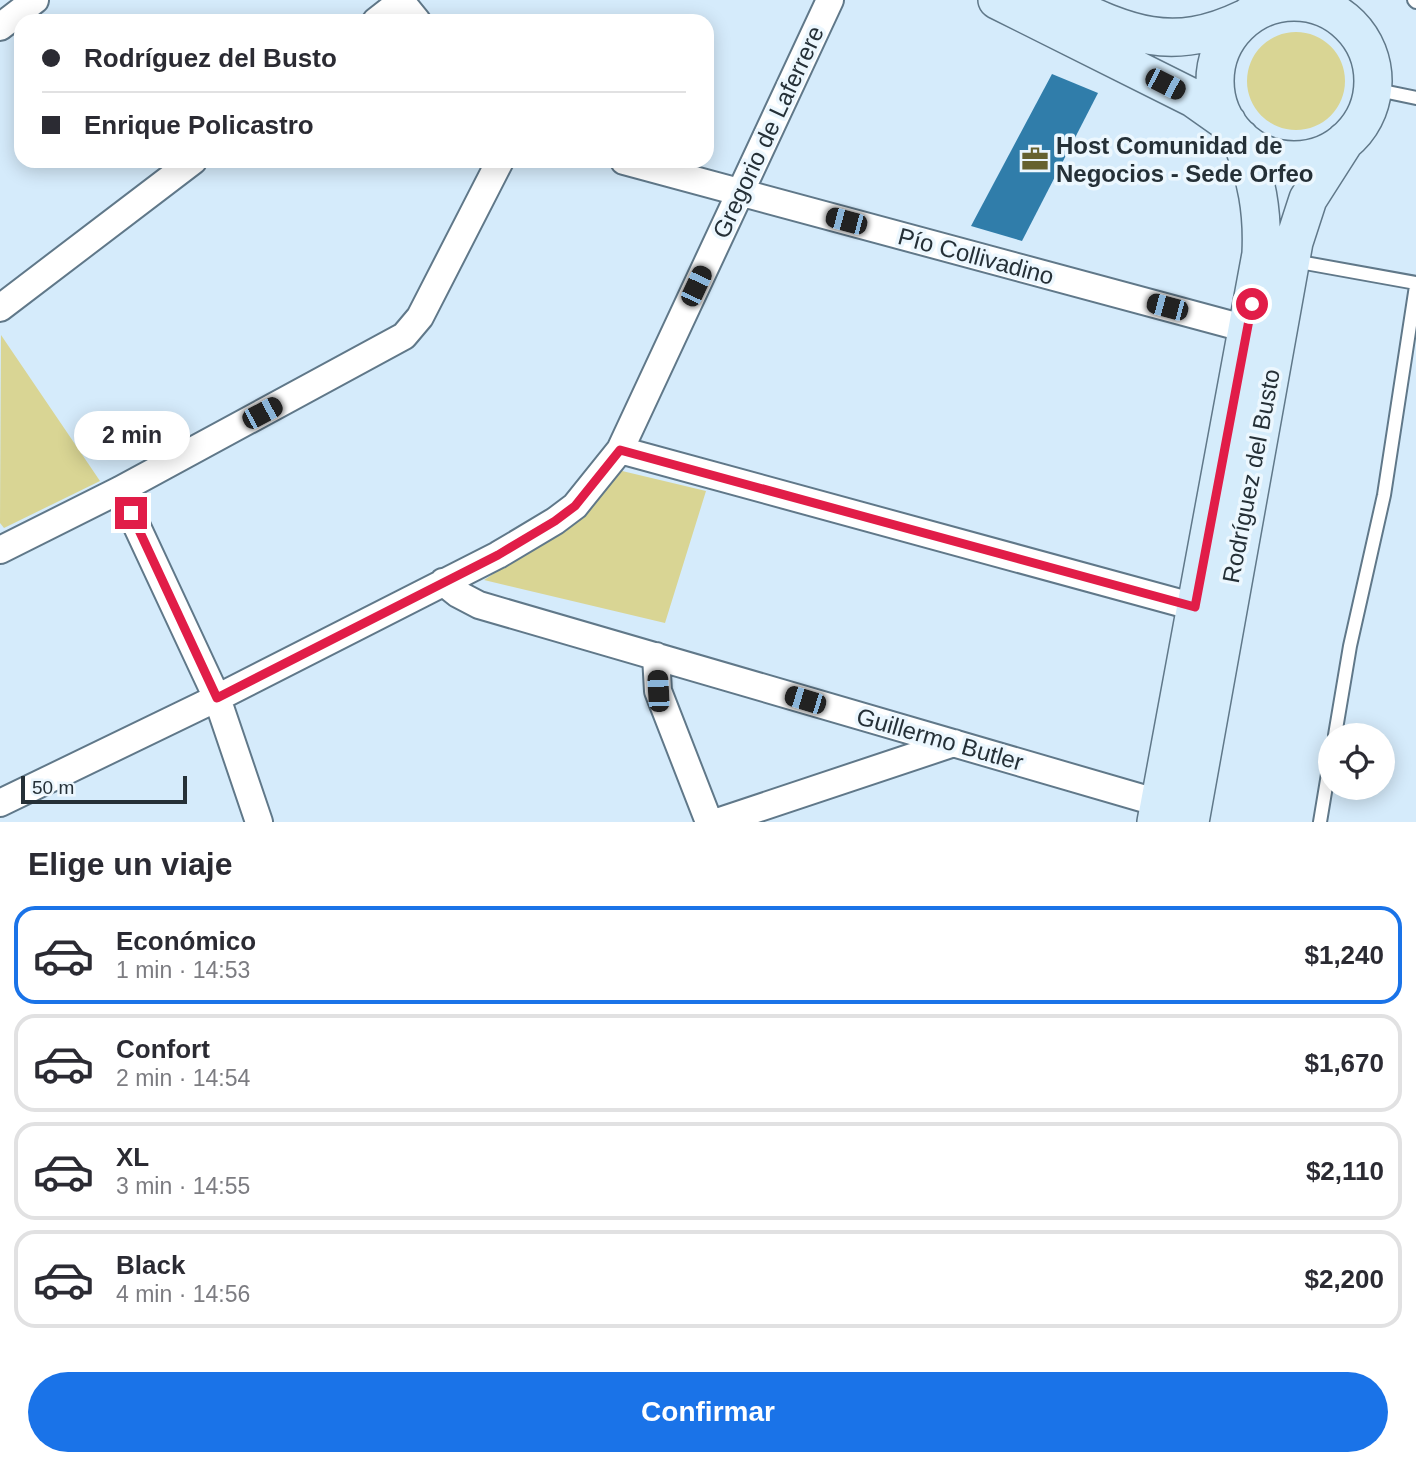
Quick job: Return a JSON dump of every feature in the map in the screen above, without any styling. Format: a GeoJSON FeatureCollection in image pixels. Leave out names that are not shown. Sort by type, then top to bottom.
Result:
{"type":"FeatureCollection","features":[{"type":"Feature","properties":{"kind":"main road"},"geometry":{"type":"LineString","coordinates":[[997,0],[1193,98],[1266,155],[1297,160],[1322,155],[1345,142],[1366,114],[1373,89],[1372,63],[1349,0]]}},
{"type":"Feature","properties":{"kind":"main road"},"geometry":{"type":"LineString","coordinates":[[1056,0],[1122,30],[1157,36],[1202,35],[1256,11],[1282,3],[1313,4],[1344,19],[1362,39]]}},
{"type":"Feature","properties":{"kind":"main road"},"geometry":{"type":"LineString","coordinates":[[1233,130],[1216,93],[1217,63],[1224,43],[1256,11]]}},
{"type":"Feature","properties":{"kind":"main road","name":"Rodríguez del Busto"},"geometry":{"type":"LineString","coordinates":[[1158,812],[1261,254],[1262,217],[1253,173],[1233,130]]}},
{"type":"Feature","properties":{"kind":"main road","name":"Rodríguez del Busto"},"geometry":{"type":"LineString","coordinates":[[1190,822],[1290,261],[1308,199],[1345,142]]}},
{"type":"Feature","properties":{"kind":"street"},"geometry":{"type":"LineString","coordinates":[[16,14],[35,0]]}},
{"type":"Feature","properties":{"kind":"street","name":"Gregorio de Laferrere"},"geometry":{"type":"LineString","coordinates":[[0,803],[217,698],[498,555],[575,506],[620,450],[830,0]]}},
{"type":"Feature","properties":{"kind":"street"},"geometry":{"type":"LineString","coordinates":[[0,308],[184,168]]}},
{"type":"Feature","properties":{"kind":"street"},"geometry":{"type":"LineString","coordinates":[[0,550],[120,490],[404,336],[420,317],[496,168]]}},
{"type":"Feature","properties":{"kind":"street","name":"Pío Collivadino"},"geometry":{"type":"LineString","coordinates":[[649,168],[1247,329]]}},
{"type":"Feature","properties":{"kind":"street"},"geometry":{"type":"LineString","coordinates":[[620,450],[1195,607]]}},
{"type":"Feature","properties":{"kind":"street"},"geometry":{"type":"LineString","coordinates":[[120,490],[217,698],[259,822]]}},
{"type":"Feature","properties":{"kind":"street","name":"Guillermo Butler"},"geometry":{"type":"LineString","coordinates":[[443,582],[479,605],[954,743],[1158,812]]}},
{"type":"Feature","properties":{"kind":"street"},"geometry":{"type":"LineString","coordinates":[[656,656],[658,691],[709,822]]}},
{"type":"Feature","properties":{"kind":"street"},"geometry":{"type":"LineString","coordinates":[[717,822],[954,743]]}},
{"type":"Feature","properties":{"kind":"lane"},"geometry":{"type":"LineString","coordinates":[[1373,89],[1416,98]]}},
{"type":"Feature","properties":{"kind":"lane"},"geometry":{"type":"LineString","coordinates":[[1290,261],[1416,284],[1384,495],[1350,646],[1337,723]]}},
{"type":"Feature","properties":{"kind":"lane"},"geometry":{"type":"LineString","coordinates":[[1320,822],[1324,800]]}},
{"type":"Feature","properties":{"kind":"shaded area"},"geometry":{"type":"Polygon","coordinates":[[[1286,32],[1306,32],[1331,46],[1342,62],[1345,81],[1342,100],[1331,116],[1306,130],[1286,130],[1269,122],[1255,108],[1247,91],[1247,71],[1255,54],[1269,40],[1286,32]]]}},
{"type":"Feature","properties":{"kind":"shaded area"},"geometry":{"type":"Polygon","coordinates":[[[1,335],[100,481],[4,528],[0,523],[1,335]]]}},
{"type":"Feature","properties":{"kind":"shaded area"},"geometry":{"type":"Polygon","coordinates":[[[618,470],[706,491],[665,623],[484,580],[585,513],[618,470]]]}},
{"type":"Feature","properties":{"kind":"building","name":"Host Comunidad de Negocios - Sede Orfeo"},"geometry":{"type":"Polygon","coordinates":[[[1052,74],[1098,93],[1022,241],[971,226],[1052,74]]]}},
{"type":"Feature","properties":{"kind":"place","name":"Host Comunidad de Negocios - Sede Orfeo"},"geometry":{"type":"Point","coordinates":[1035,159]}},
{"type":"Feature","properties":{"kind":"route"},"geometry":{"type":"LineString","coordinates":[[131,513],[217,698],[498,555],[555,521],[575,506],[620,450],[1195,607],[1252,304]]}}]}
